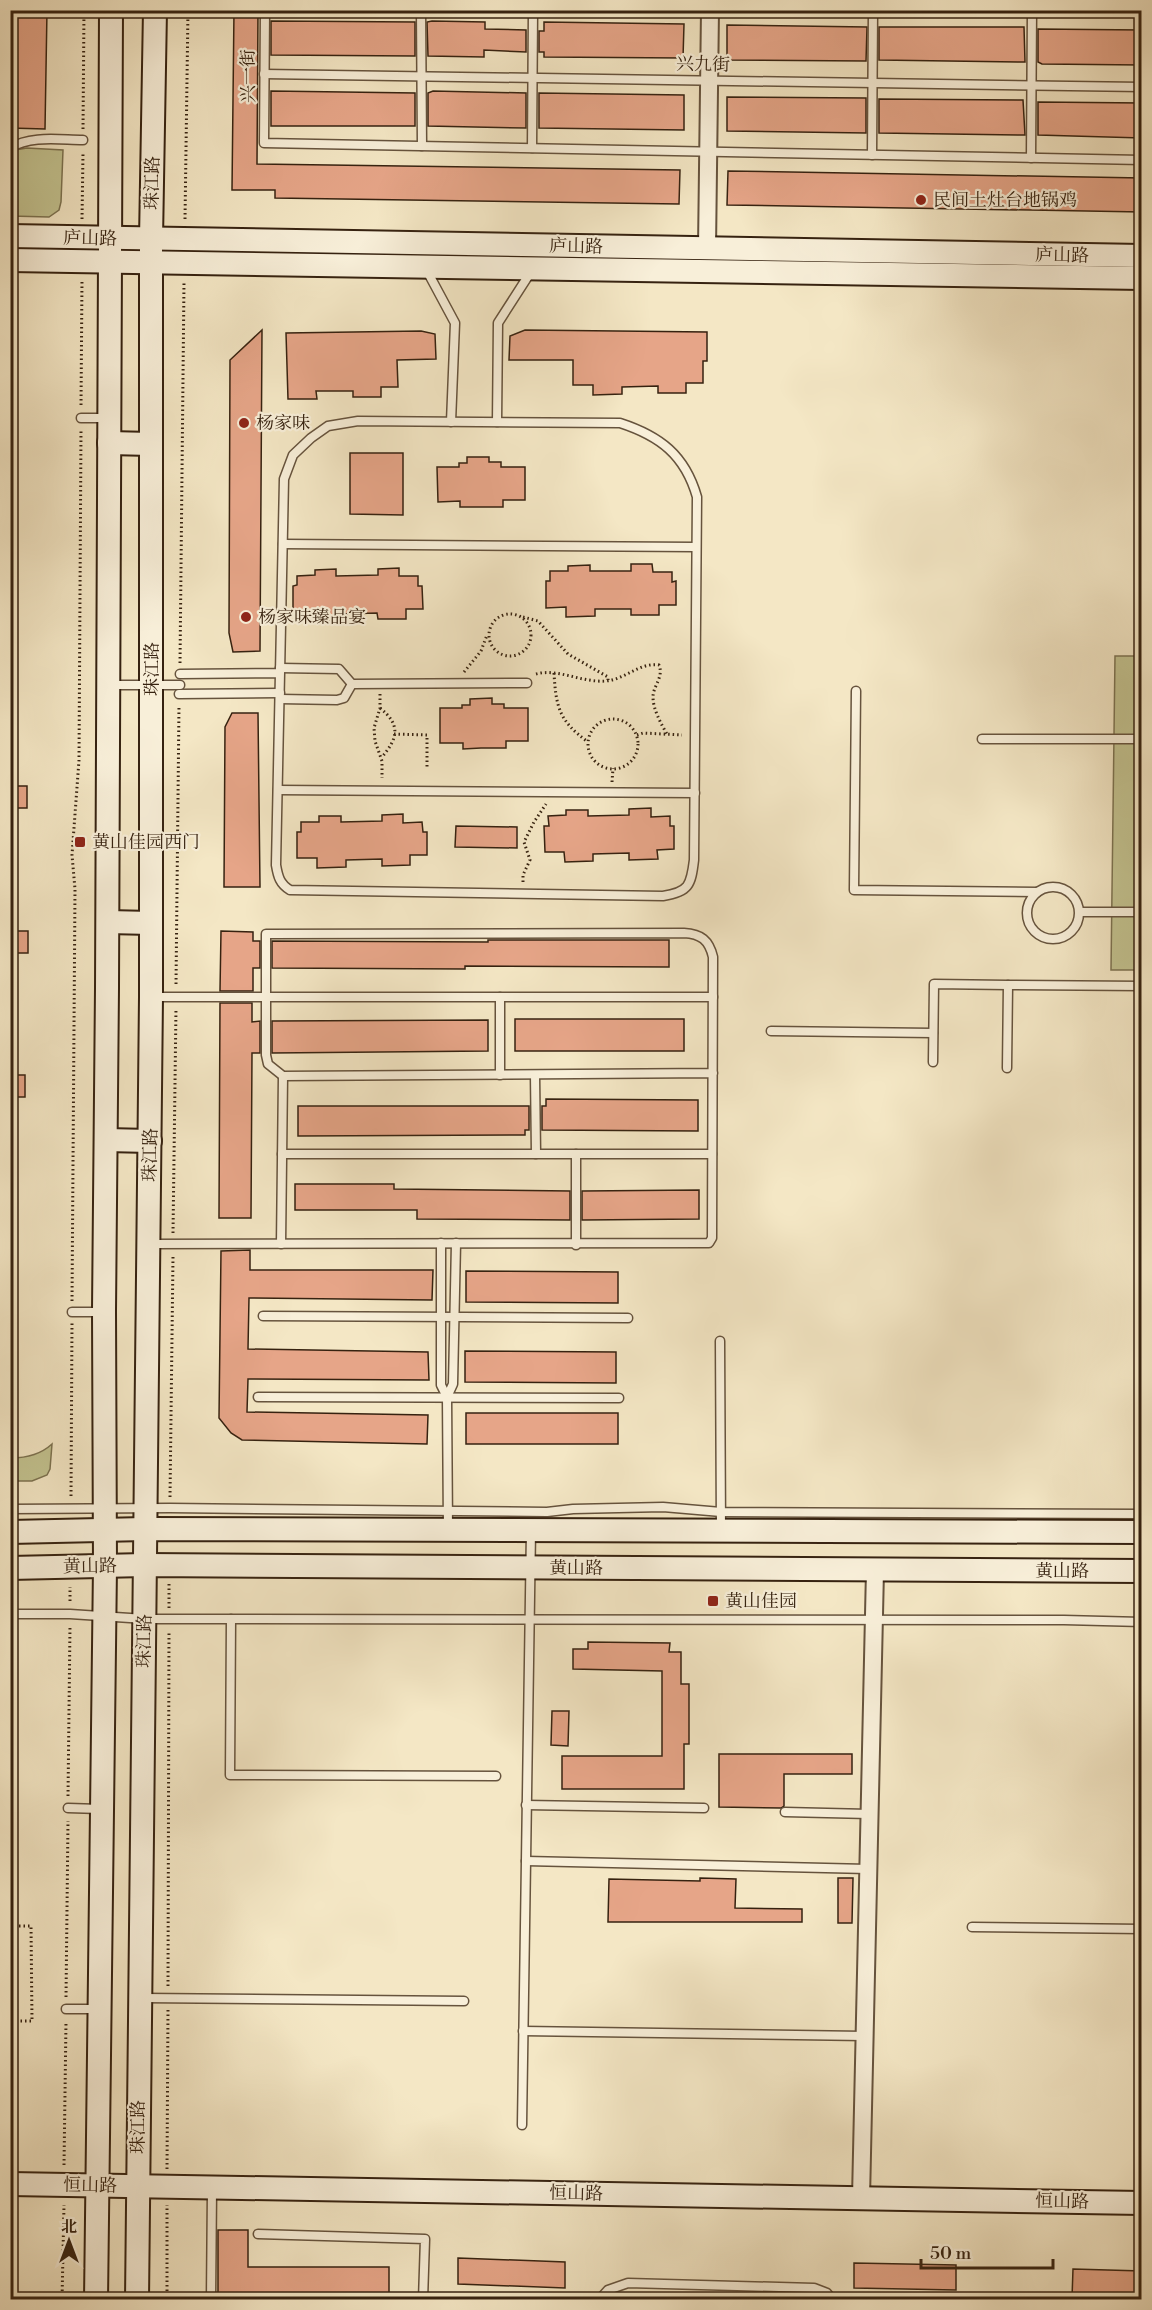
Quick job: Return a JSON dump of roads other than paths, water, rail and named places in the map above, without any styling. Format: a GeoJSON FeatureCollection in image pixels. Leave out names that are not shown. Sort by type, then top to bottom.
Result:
{"type":"FeatureCollection","features":[{"type":"Feature","properties":{"kind":"street"},"geometry":{"type":"LineString","coordinates":[[96,2300],[105,1617],[104,1311],[108,922],[111,10]]}},
{"type":"Feature","properties":{"kind":"street","name":"珠江路"},"geometry":{"type":"LineString","coordinates":[[137,2300],[150,1141],[151,239],[154,10]]}},
{"type":"Feature","properties":{"kind":"street"},"geometry":{"type":"LineString","coordinates":[[707,248],[710,10]]}},
{"type":"Feature","properties":{"kind":"street","name":"庐山路"},"geometry":{"type":"LineString","coordinates":[[10,236],[1142,256]]}},
{"type":"Feature","properties":{"kind":"street","name":"庐山路"},"geometry":{"type":"LineString","coordinates":[[10,260],[1142,278]]}},
{"type":"Feature","properties":{"kind":"street"},"geometry":{"type":"LineString","coordinates":[[109,443],[151,444]]}},
{"type":"Feature","properties":{"kind":"street"},"geometry":{"type":"LineString","coordinates":[[108,922],[151,923]]}},
{"type":"Feature","properties":{"kind":"street"},"geometry":{"type":"LineString","coordinates":[[106,1140],[150,1141]]}},
{"type":"Feature","properties":{"kind":"street","name":"黄山路"},"geometry":{"type":"LineString","coordinates":[[10,1532],[105,1519],[145,1518],[448,1520],[531,1530],[721,1521],[1142,1532]]}},
{"type":"Feature","properties":{"kind":"street","name":"黄山路"},"geometry":{"type":"LineString","coordinates":[[10,1568],[169,1565],[1142,1571]]}},
{"type":"Feature","properties":{"kind":"street"},"geometry":{"type":"LineString","coordinates":[[861,2192],[875,1570]]}},
{"type":"Feature","properties":{"kind":"street","name":"恒山路"},"geometry":{"type":"LineString","coordinates":[[10,2173],[97,2180],[861,2192],[1142,2203]]}},
{"type":"Feature","properties":{"kind":"street","name":"恒山路"},"geometry":{"type":"LineString","coordinates":[[10,2184],[64,2179]]}},
{"type":"Feature","properties":{"kind":"street","name":"恒山路"},"geometry":{"type":"LineString","coordinates":[[167,2181],[212,2187],[861,2192],[1142,2190]]}},
{"type":"Feature","properties":{"kind":"lane","name":"兴一街"},"geometry":{"type":"LineString","coordinates":[[265,10],[264,142],[422,146]]}},
{"type":"Feature","properties":{"kind":"lane"},"geometry":{"type":"LineString","coordinates":[[422,10],[422,146],[1142,160]]}},
{"type":"Feature","properties":{"kind":"lane"},"geometry":{"type":"LineString","coordinates":[[532,148],[533,10]]}},
{"type":"Feature","properties":{"kind":"lane"},"geometry":{"type":"LineString","coordinates":[[872,154],[873,10]]}},
{"type":"Feature","properties":{"kind":"lane"},"geometry":{"type":"LineString","coordinates":[[939,10],[1142,12]]}},
{"type":"Feature","properties":{"kind":"lane"},"geometry":{"type":"LineString","coordinates":[[1031,158],[1032,11]]}},
{"type":"Feature","properties":{"kind":"lane","name":"兴九街"},"geometry":{"type":"LineString","coordinates":[[264,74],[1142,87]]}},
{"type":"Feature","properties":{"kind":"lane"},"geometry":{"type":"LineString","coordinates":[[10,148],[27,141],[42,139],[83,140]]}},
{"type":"Feature","properties":{"kind":"lane"},"geometry":{"type":"LineString","coordinates":[[424,266],[455,322],[451,422]]}},
{"type":"Feature","properties":{"kind":"lane"},"geometry":{"type":"LineString","coordinates":[[497,422],[498,322],[534,268]]}},
{"type":"Feature","properties":{"kind":"lane"},"geometry":{"type":"LineString","coordinates":[[81,418],[109,418]]}},
{"type":"Feature","properties":{"kind":"lane"},"geometry":{"type":"LineString","coordinates":[[358,421],[451,422],[620,423],[641,430],[661,441],[685,466],[697,497],[694,860],[692,878],[686,888],[678,894],[663,896],[290,890],[283,886],[278,876],[276,865],[284,478],[293,454],[328,426],[358,421]]}},
{"type":"Feature","properties":{"kind":"lane"},"geometry":{"type":"LineString","coordinates":[[283,544],[696,547]]}},
{"type":"Feature","properties":{"kind":"lane"},"geometry":{"type":"LineString","coordinates":[[180,674],[339,669],[352,684],[527,683]]}},
{"type":"Feature","properties":{"kind":"lane"},"geometry":{"type":"LineString","coordinates":[[109,685],[152,685],[180,690],[337,700],[344,698],[352,684]]}},
{"type":"Feature","properties":{"kind":"lane"},"geometry":{"type":"LineString","coordinates":[[856,691],[854,890],[1037,892]]}},
{"type":"Feature","properties":{"kind":"lane"},"geometry":{"type":"LineString","coordinates":[[982,739],[1142,739]]}},
{"type":"Feature","properties":{"kind":"lane"},"geometry":{"type":"LineString","coordinates":[[278,790],[695,794]]}},
{"type":"Feature","properties":{"kind":"lane"},"geometry":{"type":"LineString","coordinates":[[1060,887],[1074,896],[1080,912],[1075,929],[1060,939],[1042,937],[1029,924],[1027,915],[1031,898],[1037,892],[1044,888],[1060,887]]}},
{"type":"Feature","properties":{"kind":"lane"},"geometry":{"type":"LineString","coordinates":[[1080,912],[1142,912]]}},
{"type":"Feature","properties":{"kind":"lane"},"geometry":{"type":"LineString","coordinates":[[149,1244],[576,1245],[709,1243],[712,1238],[713,1073],[713,957],[704,939],[695,934],[684,933],[266,934],[266,1055],[268,1064],[283,1076],[713,1073]]}},
{"type":"Feature","properties":{"kind":"lane"},"geometry":{"type":"LineString","coordinates":[[933,1062],[934,984],[1142,986]]}},
{"type":"Feature","properties":{"kind":"lane"},"geometry":{"type":"LineString","coordinates":[[1007,1068],[1008,985]]}},
{"type":"Feature","properties":{"kind":"lane"},"geometry":{"type":"LineString","coordinates":[[151,997],[713,997]]}},
{"type":"Feature","properties":{"kind":"lane"},"geometry":{"type":"LineString","coordinates":[[500,997],[500,1075]]}},
{"type":"Feature","properties":{"kind":"lane"},"geometry":{"type":"LineString","coordinates":[[771,1031],[933,1033]]}},
{"type":"Feature","properties":{"kind":"lane"},"geometry":{"type":"LineString","coordinates":[[535,1075],[536,1154]]}},
{"type":"Feature","properties":{"kind":"lane"},"geometry":{"type":"LineString","coordinates":[[281,1244],[283,1076]]}},
{"type":"Feature","properties":{"kind":"lane"},"geometry":{"type":"LineString","coordinates":[[282,1154],[712,1154]]}},
{"type":"Feature","properties":{"kind":"lane"},"geometry":{"type":"LineString","coordinates":[[576,1154],[576,1245]]}},
{"type":"Feature","properties":{"kind":"lane"},"geometry":{"type":"LineString","coordinates":[[441,1243],[441,1385],[447,1397]]}},
{"type":"Feature","properties":{"kind":"lane"},"geometry":{"type":"LineString","coordinates":[[448,1520],[447,1397],[453,1384],[456,1243]]}},
{"type":"Feature","properties":{"kind":"lane"},"geometry":{"type":"LineString","coordinates":[[72,1312],[104,1311]]}},
{"type":"Feature","properties":{"kind":"lane"},"geometry":{"type":"LineString","coordinates":[[263,1316],[628,1318]]}},
{"type":"Feature","properties":{"kind":"lane"},"geometry":{"type":"LineString","coordinates":[[720,1341],[721,1521]]}},
{"type":"Feature","properties":{"kind":"lane"},"geometry":{"type":"LineString","coordinates":[[258,1397],[619,1398]]}},
{"type":"Feature","properties":{"kind":"lane"},"geometry":{"type":"LineString","coordinates":[[145,1518],[170,1508],[448,1520],[573,1509],[663,1507],[721,1521],[1142,1514]]}},
{"type":"Feature","properties":{"kind":"lane"},"geometry":{"type":"LineString","coordinates":[[10,1509],[71,1508],[105,1519]]}},
{"type":"Feature","properties":{"kind":"lane"},"geometry":{"type":"LineString","coordinates":[[522,2125],[531,1530]]}},
{"type":"Feature","properties":{"kind":"lane"},"geometry":{"type":"LineString","coordinates":[[10,1614],[70,1614],[145,1619],[874,1619],[1142,1622]]}},
{"type":"Feature","properties":{"kind":"lane"},"geometry":{"type":"LineString","coordinates":[[231,1619],[230,1775],[496,1776]]}},
{"type":"Feature","properties":{"kind":"lane"},"geometry":{"type":"LineString","coordinates":[[526,1805],[704,1808]]}},
{"type":"Feature","properties":{"kind":"lane"},"geometry":{"type":"LineString","coordinates":[[68,1808],[102,1809]]}},
{"type":"Feature","properties":{"kind":"lane"},"geometry":{"type":"LineString","coordinates":[[785,1812],[869,1814]]}},
{"type":"Feature","properties":{"kind":"lane"},"geometry":{"type":"LineString","coordinates":[[526,1861],[868,1869]]}},
{"type":"Feature","properties":{"kind":"lane"},"geometry":{"type":"LineString","coordinates":[[972,1927],[1142,1929]]}},
{"type":"Feature","properties":{"kind":"lane"},"geometry":{"type":"LineString","coordinates":[[140,1998],[464,2001]]}},
{"type":"Feature","properties":{"kind":"lane"},"geometry":{"type":"LineString","coordinates":[[66,2009],[99,2009]]}},
{"type":"Feature","properties":{"kind":"lane"},"geometry":{"type":"LineString","coordinates":[[523,2031],[864,2036]]}},
{"type":"Feature","properties":{"kind":"lane"},"geometry":{"type":"LineString","coordinates":[[211,2300],[212,2187]]}},
{"type":"Feature","properties":{"kind":"lane"},"geometry":{"type":"LineString","coordinates":[[258,2234],[425,2239],[423,2300]]}},
{"type":"Feature","properties":{"kind":"lane"},"geometry":{"type":"LineString","coordinates":[[599,2300],[608,2290],[628,2283],[814,2288],[827,2294],[833,2300]]}},
{"type":"Feature","properties":{"kind":"place","name":"民间土灶台地锅鸡"},"geometry":{"type":"Point","coordinates":[921,200]}},
{"type":"Feature","properties":{"kind":"place","name":"杨家味"},"geometry":{"type":"Point","coordinates":[244,423]}},
{"type":"Feature","properties":{"kind":"place","name":"杨家味臻品宴"},"geometry":{"type":"Point","coordinates":[246,617]}},
{"type":"Feature","properties":{"kind":"place","name":"黄山佳园西门"},"geometry":{"type":"Point","coordinates":[80,842]}},
{"type":"Feature","properties":{"kind":"place","name":"黄山佳园"},"geometry":{"type":"Point","coordinates":[713,1601]}}]}
